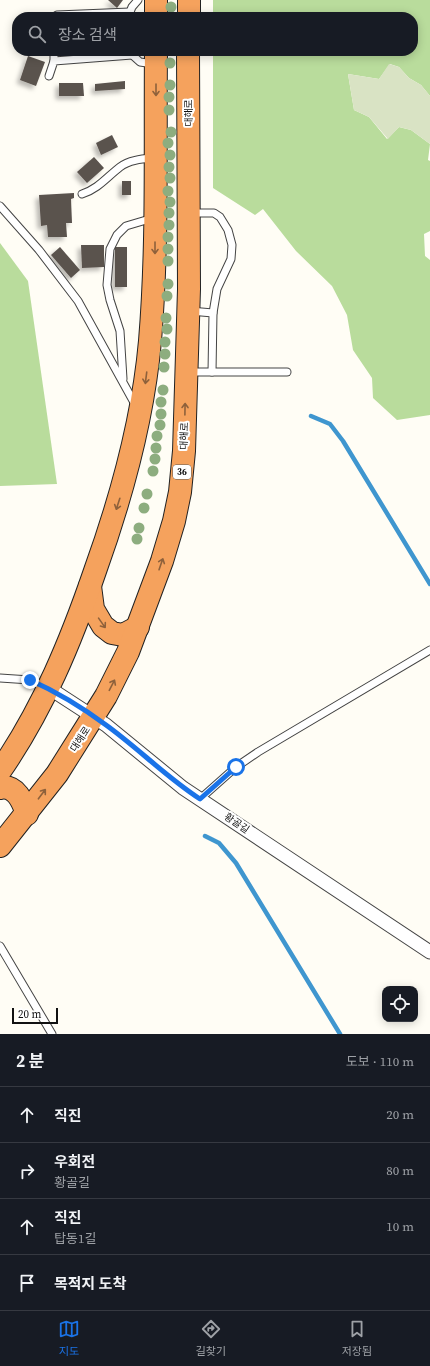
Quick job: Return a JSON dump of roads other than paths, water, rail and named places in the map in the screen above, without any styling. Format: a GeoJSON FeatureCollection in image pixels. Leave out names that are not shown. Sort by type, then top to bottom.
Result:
{"type":"FeatureCollection","features":[{"type":"Feature","properties":{"kind":"highway"},"geometry":{"type":"LineString","coordinates":[[156,0],[156,12]]}},
{"type":"Feature","properties":{"kind":"highway"},"geometry":{"type":"LineString","coordinates":[[188,12],[189,0]]}},
{"type":"Feature","properties":{"kind":"highway","name":"대해로"},"geometry":{"type":"LineString","coordinates":[[0,846],[27,814],[57,774],[94,717],[128,652],[162,561],[174,521],[180,492],[184,451],[188,311],[188,56]]}},
{"type":"Feature","properties":{"kind":"highway"},"geometry":{"type":"LineString","coordinates":[[0,771],[48,688],[74,631],[126,480],[141,415],[150,342],[154,271],[156,57]]}},
{"type":"Feature","properties":{"kind":"highway"},"geometry":{"type":"LineString","coordinates":[[90,586],[93,609],[103,626],[112,633],[123,635],[138,627]]}},
{"type":"Feature","properties":{"kind":"highway"},"geometry":{"type":"LineString","coordinates":[[0,788],[3,787],[15,791],[22,800],[27,814]]}},
{"type":"Feature","properties":{"kind":"street","name":"황골길"},"geometry":{"type":"LineString","coordinates":[[48,688],[94,717],[183,788],[430,952]]}},
{"type":"Feature","properties":{"kind":"lane"},"geometry":{"type":"LineString","coordinates":[[130,12],[138,0]]}},
{"type":"Feature","properties":{"kind":"lane"},"geometry":{"type":"LineString","coordinates":[[50,76],[54,56]]}},
{"type":"Feature","properties":{"kind":"lane"},"geometry":{"type":"LineString","coordinates":[[54,61],[102,56]]}},
{"type":"Feature","properties":{"kind":"lane"},"geometry":{"type":"LineString","coordinates":[[133,56],[140,62],[156,57]]}},
{"type":"Feature","properties":{"kind":"lane"},"geometry":{"type":"LineString","coordinates":[[82,194],[97,187],[121,167],[133,161],[155,157]]}},
{"type":"Feature","properties":{"kind":"lane"},"geometry":{"type":"LineString","coordinates":[[0,206],[39,250],[78,301],[141,415]]}},
{"type":"Feature","properties":{"kind":"lane"},"geometry":{"type":"LineString","coordinates":[[188,213],[214,213],[220,217],[228,230],[232,245],[231,259],[217,289],[213,313],[212,372]]}},
{"type":"Feature","properties":{"kind":"lane"},"geometry":{"type":"LineString","coordinates":[[123,381],[120,330],[110,300],[107,285],[110,249],[117,235],[126,226],[155,217]]}},
{"type":"Feature","properties":{"kind":"lane"},"geometry":{"type":"LineString","coordinates":[[188,311],[213,313]]}},
{"type":"Feature","properties":{"kind":"lane"},"geometry":{"type":"LineString","coordinates":[[186,372],[287,372]]}},
{"type":"Feature","properties":{"kind":"lane"},"geometry":{"type":"LineString","coordinates":[[200,799],[236,767],[258,752],[430,650]]}},
{"type":"Feature","properties":{"kind":"lane"},"geometry":{"type":"LineString","coordinates":[[0,678],[30,680],[48,688]]}},
{"type":"Feature","properties":{"kind":"lane"},"geometry":{"type":"LineString","coordinates":[[0,946],[52,1034]]}},
{"type":"Feature","properties":{"kind":"waterway"},"geometry":{"type":"LineString","coordinates":[[311,416],[330,424],[343,441],[430,584]]}},
{"type":"Feature","properties":{"kind":"waterway"},"geometry":{"type":"LineString","coordinates":[[205,836],[219,843],[236,863],[340,1034]]}}]}
